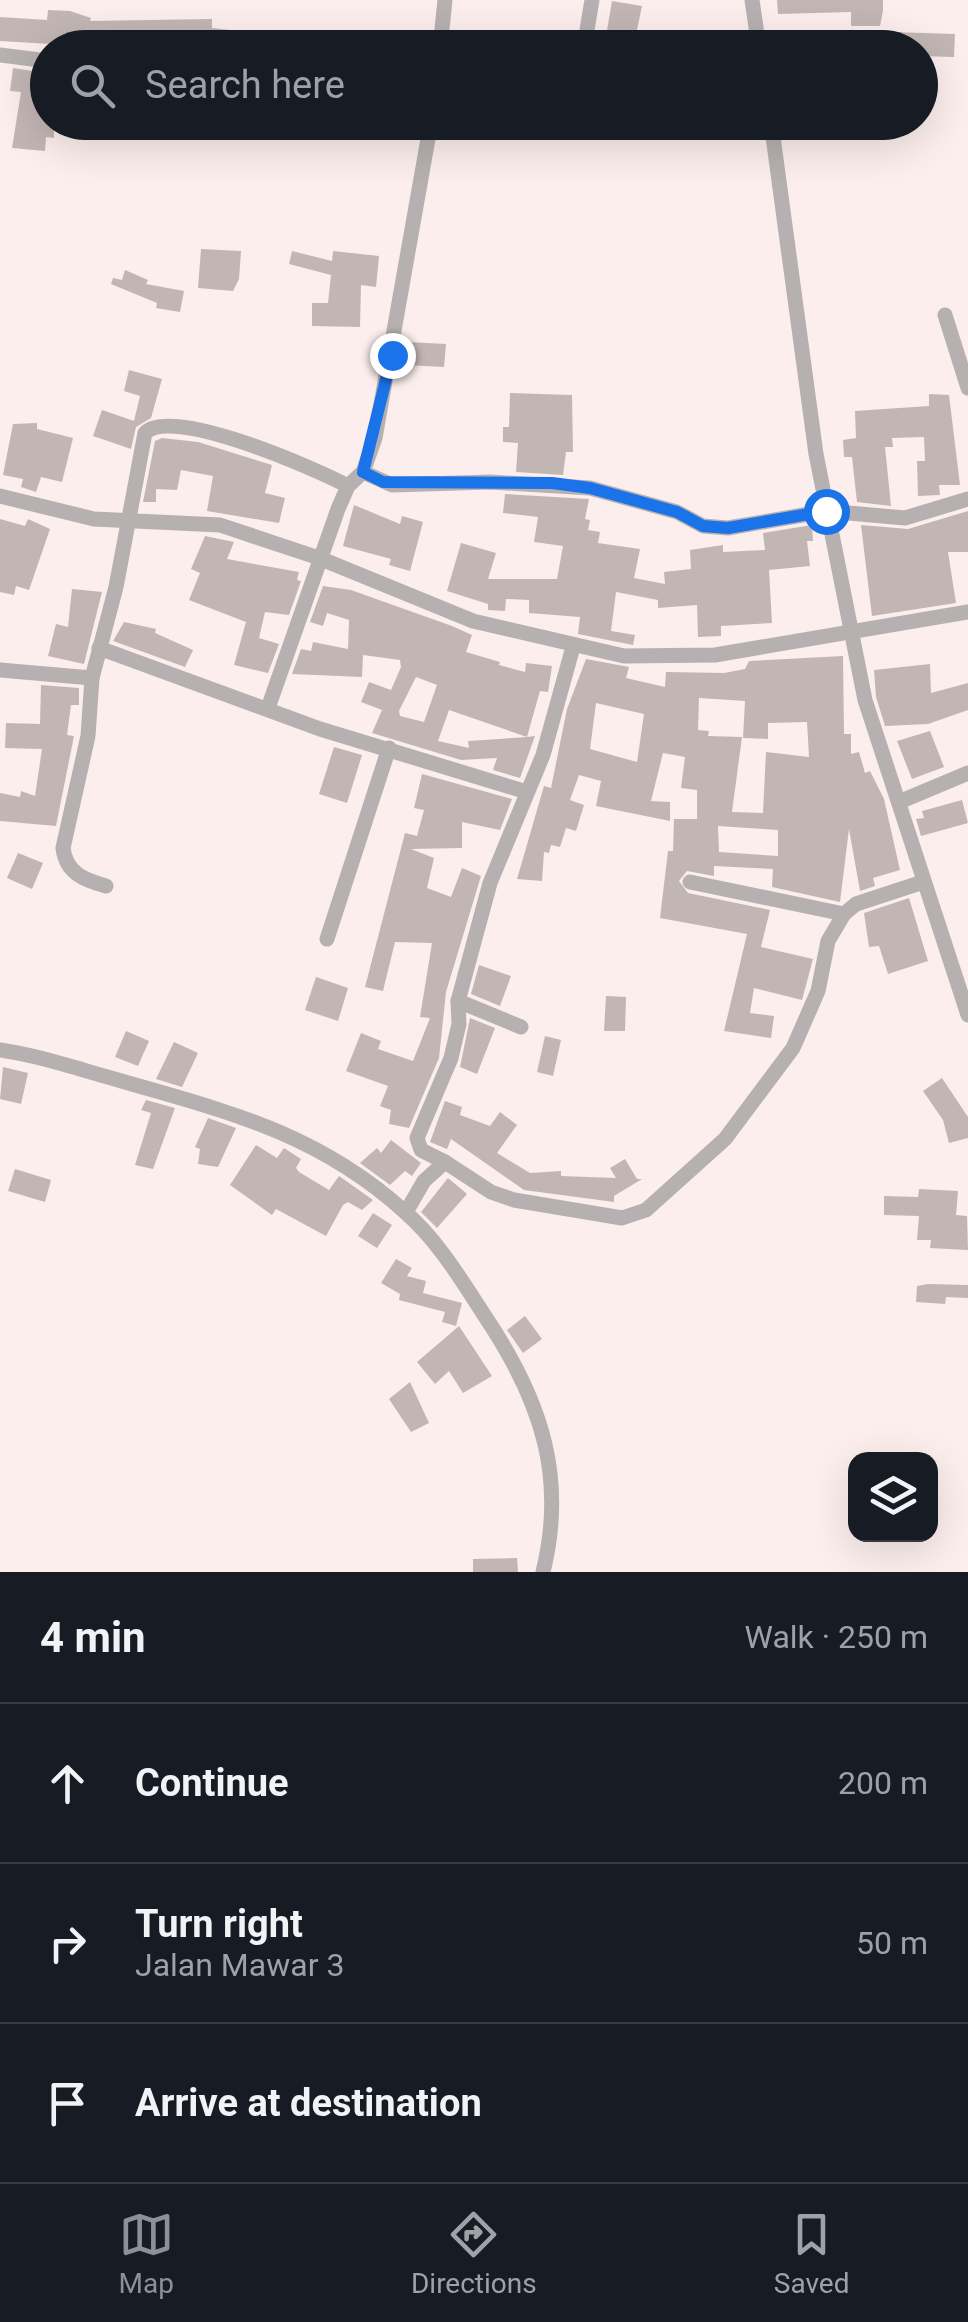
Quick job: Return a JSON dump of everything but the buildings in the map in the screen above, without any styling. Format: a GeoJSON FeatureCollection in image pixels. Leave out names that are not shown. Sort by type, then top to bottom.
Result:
{"type":"FeatureCollection","features":[{"type":"Feature","properties":{"kind":"street"},"geometry":{"type":"LineString","coordinates":[[442,30],[446,0]]}},
{"type":"Feature","properties":{"kind":"street"},"geometry":{"type":"LineString","coordinates":[[587,30],[592,0]]}},
{"type":"Feature","properties":{"kind":"street"},"geometry":{"type":"LineString","coordinates":[[752,0],[756,30]]}},
{"type":"Feature","properties":{"kind":"street"},"geometry":{"type":"LineString","coordinates":[[0,55],[30,59]]}},
{"type":"Feature","properties":{"kind":"street"},"geometry":{"type":"LineString","coordinates":[[268,708],[319,558],[348,486],[363,472],[388,384],[428,140]]}},
{"type":"Feature","properties":{"kind":"street"},"geometry":{"type":"LineString","coordinates":[[774,140],[826,511],[866,700],[968,1015]]}},
{"type":"Feature","properties":{"kind":"street"},"geometry":{"type":"LineString","coordinates":[[944,315],[968,388]]}},
{"type":"Feature","properties":{"kind":"street"},"geometry":{"type":"LineString","coordinates":[[106,886],[83,881],[67,865],[63,848],[88,736],[92,678],[116,587],[146,434],[158,426],[214,432],[317,470],[348,486]]}},
{"type":"Feature","properties":{"kind":"street"},"geometry":{"type":"LineString","coordinates":[[363,472],[392,484],[490,482],[590,488],[677,512],[712,527],[826,511],[904,518],[968,500]]}},
{"type":"Feature","properties":{"kind":"street"},"geometry":{"type":"LineString","coordinates":[[0,496],[81,516],[220,526],[319,558],[473,622],[572,647],[664,658],[715,655],[968,612]]}},
{"type":"Feature","properties":{"kind":"street"},"geometry":{"type":"LineString","coordinates":[[572,647],[543,754],[490,882],[458,1000],[459,1024],[450,1058],[417,1138],[422,1150],[492,1192],[514,1200],[622,1218],[646,1210],[725,1139],[793,1048],[818,991],[828,940],[844,914],[856,904],[923,882]]}},
{"type":"Feature","properties":{"kind":"street"},"geometry":{"type":"LineString","coordinates":[[99,648],[527,792]]}},
{"type":"Feature","properties":{"kind":"street"},"geometry":{"type":"LineString","coordinates":[[0,670],[92,678]]}},
{"type":"Feature","properties":{"kind":"street"},"geometry":{"type":"LineString","coordinates":[[327,939],[389,748]]}},
{"type":"Feature","properties":{"kind":"street"},"geometry":{"type":"LineString","coordinates":[[900,802],[968,774]]}},
{"type":"Feature","properties":{"kind":"street"},"geometry":{"type":"LineString","coordinates":[[690,882],[844,914]]}},
{"type":"Feature","properties":{"kind":"street"},"geometry":{"type":"LineString","coordinates":[[458,1000],[521,1027]]}},
{"type":"Feature","properties":{"kind":"street"},"geometry":{"type":"LineString","coordinates":[[0,1050],[40,1056],[260,1120],[310,1145],[406,1212],[462,1281],[514,1362],[537,1408],[548,1443],[550,1500],[542,1572]]}},
{"type":"Feature","properties":{"kind":"street"},"geometry":{"type":"LineString","coordinates":[[406,1212],[424,1181],[445,1162]]}},
{"type":"Feature","properties":{"kind":"route"},"geometry":{"type":"LineString","coordinates":[[392,355],[375,438],[363,472],[383,482],[552,483],[590,488],[677,512],[703,526],[728,528],[826,511]]}}]}
